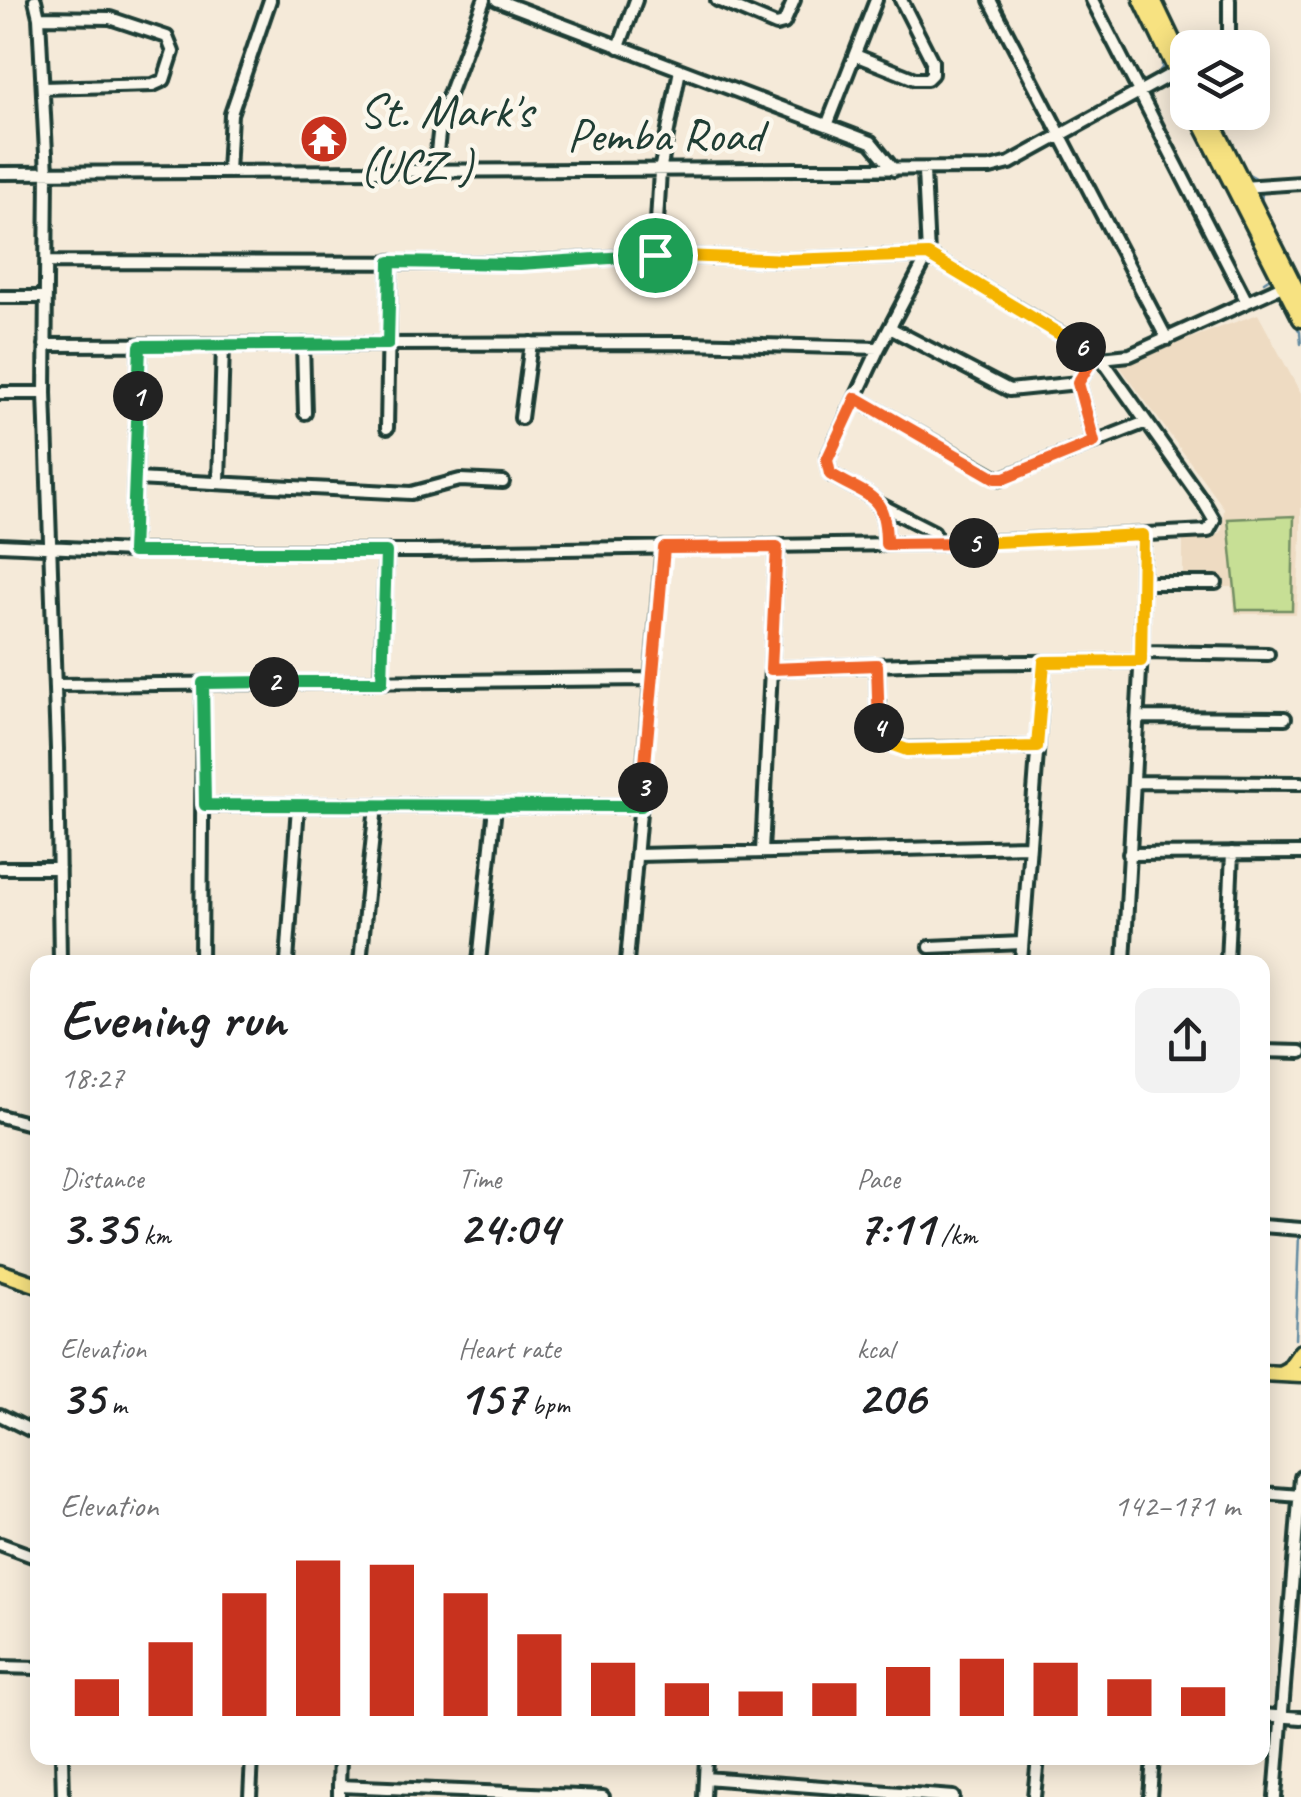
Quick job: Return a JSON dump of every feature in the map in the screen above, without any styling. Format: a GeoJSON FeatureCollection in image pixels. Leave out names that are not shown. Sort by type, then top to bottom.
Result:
{"type":"FeatureCollection","features":[{"type":"Feature","properties":{"kind":"main road"},"geometry":{"type":"LineString","coordinates":[[1142,0],[1170,48]]}},
{"type":"Feature","properties":{"kind":"main road"},"geometry":{"type":"LineString","coordinates":[[1153,0],[1170,40]]}},
{"type":"Feature","properties":{"kind":"main road"},"geometry":{"type":"LineString","coordinates":[[1206,130],[1287,284],[1301,319]]}},
{"type":"Feature","properties":{"kind":"main road"},"geometry":{"type":"LineString","coordinates":[[1214,130],[1239,189]]}},
{"type":"Feature","properties":{"kind":"main road"},"geometry":{"type":"LineString","coordinates":[[1287,284],[1301,299]]}},
{"type":"Feature","properties":{"kind":"main road"},"geometry":{"type":"LineString","coordinates":[[0,1272],[30,1282]]}},
{"type":"Feature","properties":{"kind":"main road"},"geometry":{"type":"LineString","coordinates":[[1279,1374],[1289,1369],[1301,1352]]}},
{"type":"Feature","properties":{"kind":"main road"},"geometry":{"type":"LineString","coordinates":[[1270,1373],[1301,1375]]}},
{"type":"Feature","properties":{"kind":"street"},"geometry":{"type":"LineString","coordinates":[[35,0],[47,173],[46,393],[60,955]]}},
{"type":"Feature","properties":{"kind":"street"},"geometry":{"type":"LineString","coordinates":[[228,172],[226,151],[231,114],[269,0]]}},
{"type":"Feature","properties":{"kind":"street"},"geometry":{"type":"LineString","coordinates":[[435,170],[441,116],[484,0]]}},
{"type":"Feature","properties":{"kind":"street"},"geometry":{"type":"LineString","coordinates":[[497,0],[828,123],[876,145],[894,170]]}},
{"type":"Feature","properties":{"kind":"street"},"geometry":{"type":"LineString","coordinates":[[619,46],[636,0]]}},
{"type":"Feature","properties":{"kind":"street"},"geometry":{"type":"LineString","coordinates":[[717,0],[776,25],[787,18],[794,0]]}},
{"type":"Feature","properties":{"kind":"street"},"geometry":{"type":"LineString","coordinates":[[828,123],[876,0]]}},
{"type":"Feature","properties":{"kind":"street"},"geometry":{"type":"LineString","coordinates":[[855,55],[915,79],[927,79],[932,74],[932,61],[900,0]]}},
{"type":"Feature","properties":{"kind":"street"},"geometry":{"type":"LineString","coordinates":[[990,0],[1168,339]]}},
{"type":"Feature","properties":{"kind":"street"},"geometry":{"type":"LineString","coordinates":[[1092,0],[1247,302]]}},
{"type":"Feature","properties":{"kind":"street"},"geometry":{"type":"LineString","coordinates":[[1229,0],[1229,30]]}},
{"type":"Feature","properties":{"kind":"street"},"geometry":{"type":"LineString","coordinates":[[39,16],[110,18],[166,37],[174,52],[164,80],[152,85],[43,88]]}},
{"type":"Feature","properties":{"kind":"street"},"geometry":{"type":"LineString","coordinates":[[655,255],[660,171],[680,70]]}},
{"type":"Feature","properties":{"kind":"street","name":"Pemba Road"},"geometry":{"type":"LineString","coordinates":[[0,173],[924,171],[999,166],[1170,76]]}},
{"type":"Feature","properties":{"kind":"street"},"geometry":{"type":"LineString","coordinates":[[924,171],[928,255],[879,348],[827,460],[827,468],[830,474],[880,504],[934,532]]}},
{"type":"Feature","properties":{"kind":"street"},"geometry":{"type":"LineString","coordinates":[[1239,189],[1301,183]]}},
{"type":"Feature","properties":{"kind":"street"},"geometry":{"type":"LineString","coordinates":[[0,545],[132,552],[777,547],[1203,533],[1213,528],[1214,520],[1098,357],[928,255],[788,260],[655,255],[520,264],[47,262]]}},
{"type":"Feature","properties":{"kind":"street"},"geometry":{"type":"LineString","coordinates":[[387,428],[390,262]]}},
{"type":"Feature","properties":{"kind":"street"},"geometry":{"type":"LineString","coordinates":[[890,328],[1009,390],[1078,383],[1098,357],[1130,354],[1287,284]]}},
{"type":"Feature","properties":{"kind":"street"},"geometry":{"type":"LineString","coordinates":[[0,297],[46,297]]}},
{"type":"Feature","properties":{"kind":"street"},"geometry":{"type":"LineString","coordinates":[[46,345],[532,343],[879,348]]}},
{"type":"Feature","properties":{"kind":"street"},"geometry":{"type":"LineString","coordinates":[[521,418],[532,343]]}},
{"type":"Feature","properties":{"kind":"street"},"geometry":{"type":"LineString","coordinates":[[303,344],[305,414]]}},
{"type":"Feature","properties":{"kind":"street"},"geometry":{"type":"LineString","coordinates":[[132,552],[140,346]]}},
{"type":"Feature","properties":{"kind":"street"},"geometry":{"type":"LineString","coordinates":[[219,482],[223,346]]}},
{"type":"Feature","properties":{"kind":"street"},"geometry":{"type":"LineString","coordinates":[[1078,383],[1094,442]]}},
{"type":"Feature","properties":{"kind":"street"},"geometry":{"type":"LineString","coordinates":[[0,393],[46,393]]}},
{"type":"Feature","properties":{"kind":"street"},"geometry":{"type":"LineString","coordinates":[[856,398],[1000,479],[1146,422]]}},
{"type":"Feature","properties":{"kind":"street"},"geometry":{"type":"LineString","coordinates":[[136,480],[411,493],[460,480],[502,482]]}},
{"type":"Feature","properties":{"kind":"street"},"geometry":{"type":"LineString","coordinates":[[880,504],[886,544]]}},
{"type":"Feature","properties":{"kind":"street"},"geometry":{"type":"LineString","coordinates":[[1124,955],[1141,656],[1143,535]]}},
{"type":"Feature","properties":{"kind":"street"},"geometry":{"type":"LineString","coordinates":[[762,852],[777,547]]}},
{"type":"Feature","properties":{"kind":"street"},"geometry":{"type":"LineString","coordinates":[[629,955],[664,548]]}},
{"type":"Feature","properties":{"kind":"street"},"geometry":{"type":"LineString","coordinates":[[382,682],[386,552]]}},
{"type":"Feature","properties":{"kind":"street"},"geometry":{"type":"LineString","coordinates":[[1143,583],[1216,583]]}},
{"type":"Feature","properties":{"kind":"street"},"geometry":{"type":"LineString","coordinates":[[771,669],[1268,654]]}},
{"type":"Feature","properties":{"kind":"street"},"geometry":{"type":"LineString","coordinates":[[1021,955],[1044,662]]}},
{"type":"Feature","properties":{"kind":"street"},"geometry":{"type":"LineString","coordinates":[[877,665],[880,734],[890,745],[907,750],[1037,747]]}},
{"type":"Feature","properties":{"kind":"street"},"geometry":{"type":"LineString","coordinates":[[56,685],[652,679]]}},
{"type":"Feature","properties":{"kind":"street"},"geometry":{"type":"LineString","coordinates":[[201,955],[203,683]]}},
{"type":"Feature","properties":{"kind":"street"},"geometry":{"type":"LineString","coordinates":[[1138,717],[1285,718]]}},
{"type":"Feature","properties":{"kind":"street"},"geometry":{"type":"LineString","coordinates":[[1135,782],[1301,783]]}},
{"type":"Feature","properties":{"kind":"street"},"geometry":{"type":"LineString","coordinates":[[205,805],[641,806]]}},
{"type":"Feature","properties":{"kind":"street"},"geometry":{"type":"LineString","coordinates":[[288,955],[298,806]]}},
{"type":"Feature","properties":{"kind":"street"},"geometry":{"type":"LineString","coordinates":[[361,955],[376,806]]}},
{"type":"Feature","properties":{"kind":"street"},"geometry":{"type":"LineString","coordinates":[[480,955],[495,806]]}},
{"type":"Feature","properties":{"kind":"street"},"geometry":{"type":"LineString","coordinates":[[638,856],[1029,846]]}},
{"type":"Feature","properties":{"kind":"street"},"geometry":{"type":"LineString","coordinates":[[1227,955],[1232,853]]}},
{"type":"Feature","properties":{"kind":"street"},"geometry":{"type":"LineString","coordinates":[[1129,854],[1301,853]]}},
{"type":"Feature","properties":{"kind":"street"},"geometry":{"type":"LineString","coordinates":[[0,868],[59,868]]}},
{"type":"Feature","properties":{"kind":"street"},"geometry":{"type":"LineString","coordinates":[[930,947],[1022,943]]}},
{"type":"Feature","properties":{"kind":"street"},"geometry":{"type":"LineString","coordinates":[[1270,1051],[1301,1052]]}},
{"type":"Feature","properties":{"kind":"street"},"geometry":{"type":"LineString","coordinates":[[0,1116],[30,1124]]}},
{"type":"Feature","properties":{"kind":"street"},"geometry":{"type":"LineString","coordinates":[[1270,1227],[1301,1230]]}},
{"type":"Feature","properties":{"kind":"street"},"geometry":{"type":"LineString","coordinates":[[0,1416],[30,1430]]}},
{"type":"Feature","properties":{"kind":"street"},"geometry":{"type":"LineString","coordinates":[[1276,1797],[1301,1476]]}},
{"type":"Feature","properties":{"kind":"street"},"geometry":{"type":"LineString","coordinates":[[1270,1494],[1300,1496]]}},
{"type":"Feature","properties":{"kind":"street"},"geometry":{"type":"LineString","coordinates":[[0,1544],[30,1555]]}},
{"type":"Feature","properties":{"kind":"street"},"geometry":{"type":"LineString","coordinates":[[0,1666],[30,1668]]}},
{"type":"Feature","properties":{"kind":"street"},"geometry":{"type":"LineString","coordinates":[[1270,1715],[1301,1718]]}},
{"type":"Feature","properties":{"kind":"street"},"geometry":{"type":"LineString","coordinates":[[62,1765],[63,1797]]}},
{"type":"Feature","properties":{"kind":"street"},"geometry":{"type":"LineString","coordinates":[[250,1797],[252,1765]]}},
{"type":"Feature","properties":{"kind":"street"},"geometry":{"type":"LineString","coordinates":[[340,1765],[339,1792],[602,1797]]}},
{"type":"Feature","properties":{"kind":"street"},"geometry":{"type":"LineString","coordinates":[[704,1797],[706,1765]]}},
{"type":"Feature","properties":{"kind":"street"},"geometry":{"type":"LineString","coordinates":[[1034,1797],[1037,1765]]}},
{"type":"Feature","properties":{"kind":"street"},"geometry":{"type":"LineString","coordinates":[[1150,1797],[1152,1765]]}},
{"type":"Feature","properties":{"kind":"street"},"geometry":{"type":"LineString","coordinates":[[705,1778],[953,1797]]}},
{"type":"Feature","properties":{"kind":"shaded area"},"geometry":{"type":"Polygon","coordinates":[[[1258,314],[1301,394],[1301,539],[1296,614],[1235,614],[1232,587],[1220,587],[1219,579],[1183,579],[1183,538],[1216,536],[1222,530],[1224,508],[1118,364],[1258,314]]]}},
{"type":"Feature","properties":{"kind":"green space"},"geometry":{"type":"Polygon","coordinates":[[[1294,516],[1292,610],[1237,610],[1228,519],[1294,516]]]}},
{"type":"Feature","properties":{"kind":"waterway"},"geometry":{"type":"LineString","coordinates":[[1134,0],[1162,59],[1162,68],[1153,78]]}},
{"type":"Feature","properties":{"kind":"waterway"},"geometry":{"type":"LineString","coordinates":[[1171,22],[1175,30]]}},
{"type":"Feature","properties":{"kind":"waterway"},"geometry":{"type":"LineString","coordinates":[[1159,88],[1169,85],[1176,89],[1267,270],[1270,278],[1264,282]]}},
{"type":"Feature","properties":{"kind":"waterway"},"geometry":{"type":"LineString","coordinates":[[1245,172],[1256,178]]}},
{"type":"Feature","properties":{"kind":"waterway"},"geometry":{"type":"LineString","coordinates":[[1261,205],[1262,192]]}},
{"type":"Feature","properties":{"kind":"waterway"},"geometry":{"type":"LineString","coordinates":[[1287,255],[1301,282]]}},
{"type":"Feature","properties":{"kind":"waterway"},"geometry":{"type":"LineString","coordinates":[[1277,293],[1300,332],[1301,344]]}},
{"type":"Feature","properties":{"kind":"waterway"},"geometry":{"type":"LineString","coordinates":[[1295,1339],[1299,1235]]}},
{"type":"Feature","properties":{"kind":"place","name":"St. Mark's (UCZ )"},"geometry":{"type":"Point","coordinates":[324,139]}},
{"type":"Feature","properties":{"kind":"route"},"geometry":{"type":"LineString","coordinates":[[655,255],[788,260],[928,255],[1095,355],[1078,383],[1094,442],[1000,479],[856,398],[827,460],[827,468],[830,474],[880,504],[886,544],[1143,535],[1141,661],[1044,662],[1037,747],[897,748],[880,734],[877,665],[771,669],[777,547],[664,548],[641,806],[205,805],[203,683],[382,682],[386,552],[132,552],[140,346],[388,344],[390,262],[520,264],[655,255]]}}]}
